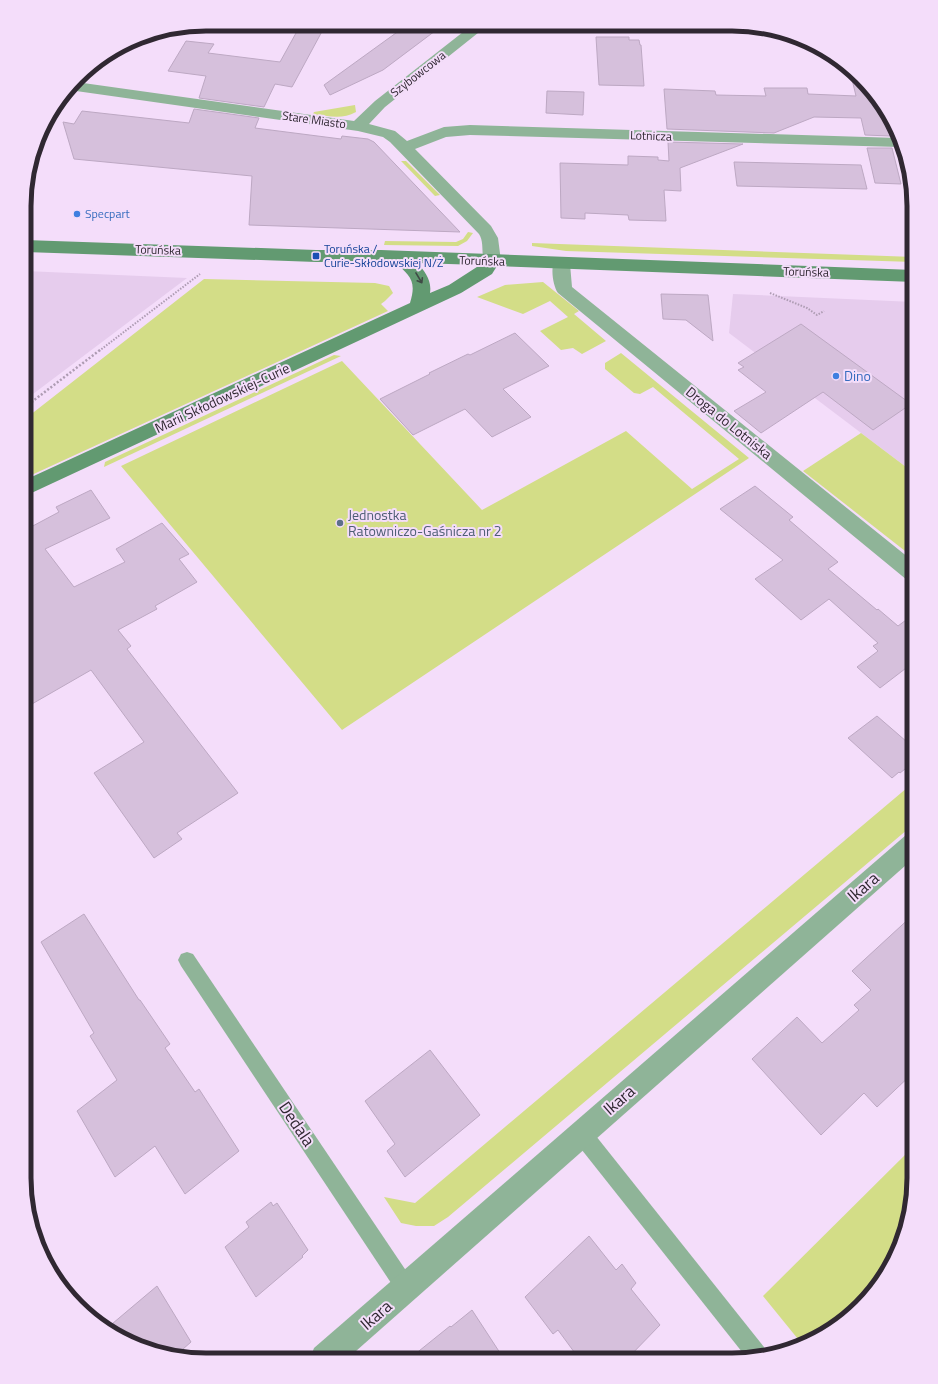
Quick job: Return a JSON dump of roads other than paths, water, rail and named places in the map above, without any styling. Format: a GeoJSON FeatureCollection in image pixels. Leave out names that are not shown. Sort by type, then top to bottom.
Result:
{"type":"FeatureCollection","features":[{"type":"Feature","properties":{"kind":"main road","name":"Toruńska"},"geometry":{"type":"LineString","coordinates":[[31,246],[399,257],[907,276]]}},
{"type":"Feature","properties":{"kind":"main road"},"geometry":{"type":"LineString","coordinates":[[399,257],[415,271],[423,284],[424,289],[418,306]]}},
{"type":"Feature","properties":{"kind":"main road","name":"Marii Skłodowskiej-Curie"},"geometry":{"type":"LineString","coordinates":[[31,486],[418,306],[467,282],[486,270],[492,261]]}},
{"type":"Feature","properties":{"kind":"street","name":"Szybowcowa"},"geometry":{"type":"LineString","coordinates":[[358,126],[380,104],[473,31]]}},
{"type":"Feature","properties":{"kind":"street","name":"Stare Miasto"},"geometry":{"type":"LineString","coordinates":[[78,87],[358,126],[389,134],[405,147],[485,230],[490,238],[492,261]]}},
{"type":"Feature","properties":{"kind":"street","name":"Lotnicza"},"geometry":{"type":"LineString","coordinates":[[405,147],[444,132],[470,130],[895,143]]}},
{"type":"Feature","properties":{"kind":"street","name":"Droga do Lotniska"},"geometry":{"type":"LineString","coordinates":[[561,264],[564,290],[907,568]]}},
{"type":"Feature","properties":{"kind":"street","name":"Ikara"},"geometry":{"type":"LineString","coordinates":[[332,1353],[907,849]]}},
{"type":"Feature","properties":{"kind":"lane","name":"Dedala"},"geometry":{"type":"LineString","coordinates":[[187,960],[406,1288]]}},
{"type":"Feature","properties":{"kind":"lane"},"geometry":{"type":"LineString","coordinates":[[582,1133],[755,1352]]}},
{"type":"Feature","properties":{"kind":"place","name":"Specpart"},"geometry":{"type":"Point","coordinates":[77,214]}},
{"type":"Feature","properties":{"kind":"place","name":"Toruńska / Curie-Skłodowskiej N/Ż"},"geometry":{"type":"Point","coordinates":[316,256]}},
{"type":"Feature","properties":{"kind":"place","name":"Dino"},"geometry":{"type":"Point","coordinates":[836,376]}},
{"type":"Feature","properties":{"kind":"place","name":"Jednostka Ratowniczo-Gaśnicza nr 2"},"geometry":{"type":"Point","coordinates":[340,523]}}]}
